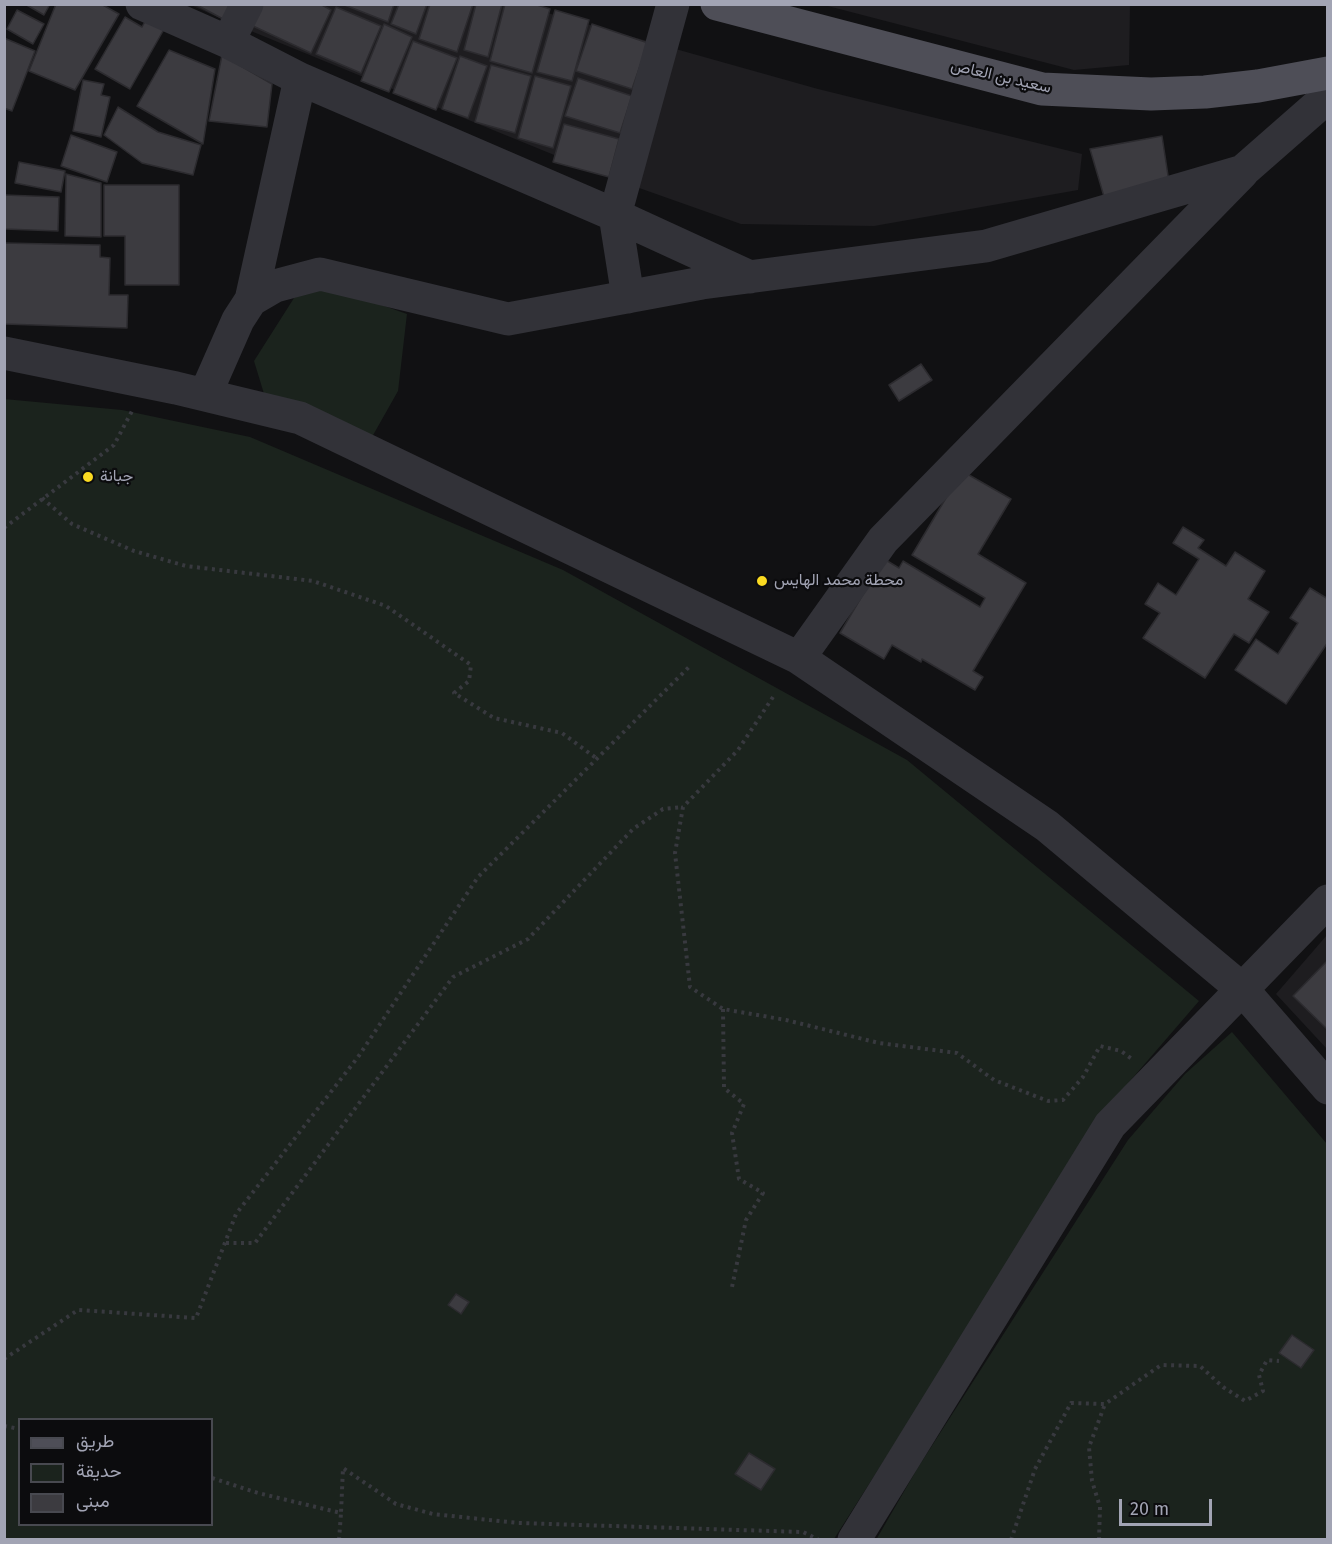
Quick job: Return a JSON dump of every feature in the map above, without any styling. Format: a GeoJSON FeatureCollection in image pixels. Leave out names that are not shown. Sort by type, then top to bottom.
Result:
{"type":"FeatureCollection","features":[{"type":"Feature","properties":{"kind":"main road","name":"سعيد بن العاص"},"geometry":{"type":"LineString","coordinates":[[717,4],[1042,89],[1140,94],[1205,92],[1258,86],[1328,73]]}},
{"type":"Feature","properties":{"kind":"street"},"geometry":{"type":"LineString","coordinates":[[142,4],[228,42],[300,79],[615,215],[750,277]]}},
{"type":"Feature","properties":{"kind":"street"},"geometry":{"type":"LineString","coordinates":[[228,42],[247,4]]}},
{"type":"Feature","properties":{"kind":"street"},"geometry":{"type":"LineString","coordinates":[[628,297],[615,215],[674,4]]}},
{"type":"Feature","properties":{"kind":"street"},"geometry":{"type":"LineString","coordinates":[[205,395],[238,320],[251,300],[300,79]]}},
{"type":"Feature","properties":{"kind":"street"},"geometry":{"type":"LineString","coordinates":[[799,658],[883,540],[1243,171],[1324,108]]}},
{"type":"Feature","properties":{"kind":"street"},"geometry":{"type":"LineString","coordinates":[[251,300],[275,286],[320,274],[507,319],[750,277],[986,246],[1243,171]]}},
{"type":"Feature","properties":{"kind":"street"},"geometry":{"type":"LineString","coordinates":[[4,353],[148,382],[300,418],[799,658],[1047,826],[1242,989],[1328,1088]]}},
{"type":"Feature","properties":{"kind":"street"},"geometry":{"type":"LineString","coordinates":[[854,1539],[1110,1125],[1328,901]]}},
{"type":"Feature","properties":{"kind":"path"},"geometry":{"type":"LineString","coordinates":[[4,528],[114,445],[148,382]]}},
{"type":"Feature","properties":{"kind":"path"},"geometry":{"type":"LineString","coordinates":[[42,498],[72,524],[134,551],[186,566],[313,581],[386,606],[471,666],[469,681],[454,693],[494,718],[562,733],[596,758]]}},
{"type":"Feature","properties":{"kind":"path"},"geometry":{"type":"LineString","coordinates":[[4,1359],[78,1310],[196,1318],[236,1214],[358,1057],[478,877],[690,666]]}},
{"type":"Feature","properties":{"kind":"path"},"geometry":{"type":"LineString","coordinates":[[773,697],[738,750],[683,807],[675,853],[690,987],[723,1009],[786,1020],[879,1043],[957,1053],[994,1080],[1048,1101],[1063,1100],[1083,1077],[1100,1046],[1121,1051],[1156,1078]]}},
{"type":"Feature","properties":{"kind":"path"},"geometry":{"type":"LineString","coordinates":[[226,1243],[255,1243],[453,977],[528,939],[633,829],[663,809],[683,807]]}},
{"type":"Feature","properties":{"kind":"path"},"geometry":{"type":"LineString","coordinates":[[723,1009],[724,1088],[744,1104],[732,1133],[739,1179],[763,1193],[746,1220],[732,1287]]}},
{"type":"Feature","properties":{"kind":"path"},"geometry":{"type":"LineString","coordinates":[[1098,1539],[1100,1507],[1092,1481],[1089,1447],[1105,1404],[1161,1365],[1200,1365],[1223,1387],[1245,1401],[1263,1390],[1259,1375],[1267,1360],[1279,1360]]}},
{"type":"Feature","properties":{"kind":"path"},"geometry":{"type":"LineString","coordinates":[[1011,1539],[1035,1469],[1071,1403],[1105,1404]]}},
{"type":"Feature","properties":{"kind":"path"},"geometry":{"type":"LineString","coordinates":[[339,1539],[343,1468],[396,1504],[434,1514],[518,1523],[803,1532],[819,1539]]}},
{"type":"Feature","properties":{"kind":"path"},"geometry":{"type":"LineString","coordinates":[[213,1478],[258,1493],[341,1513]]}},
{"type":"Feature","properties":{"kind":"shaded area"},"geometry":{"type":"Polygon","coordinates":[[[191,5],[519,5],[818,89],[1082,154],[1078,190],[874,226],[741,224],[608,177],[191,5]]]}},
{"type":"Feature","properties":{"kind":"shaded area"},"geometry":{"type":"Polygon","coordinates":[[[824,5],[1130,5],[1129,65],[1074,70],[824,5]]]}},
{"type":"Feature","properties":{"kind":"shaded area"},"geometry":{"type":"Polygon","coordinates":[[[1327,935],[1327,1049],[1276,994],[1327,935]]]}},
{"type":"Feature","properties":{"kind":"green space"},"geometry":{"type":"Polygon","coordinates":[[[325,285],[407,314],[398,391],[372,437],[265,397],[254,361],[294,298],[325,285]]]}},
{"type":"Feature","properties":{"kind":"green space"},"geometry":{"type":"Polygon","coordinates":[[[4,399],[122,410],[250,437],[563,570],[907,760],[1199,1001],[1130,1081],[1038,1219],[834,1539],[5,1539],[4,399]]]}},
{"type":"Feature","properties":{"kind":"green space"},"geometry":{"type":"Polygon","coordinates":[[[1232,1032],[1327,1144],[1327,1539],[876,1540],[917,1469],[1128,1140],[1185,1074],[1232,1032]]]}},
{"type":"Feature","properties":{"kind":"building"},"geometry":{"type":"Polygon","coordinates":[[[25,4],[50,4],[44,15],[25,4]]]}},
{"type":"Feature","properties":{"kind":"building"},"geometry":{"type":"Polygon","coordinates":[[[56,4],[101,4],[119,14],[75,90],[29,71],[56,4]]]}},
{"type":"Feature","properties":{"kind":"building"},"geometry":{"type":"Polygon","coordinates":[[[195,4],[230,4],[223,19],[195,4]]]}},
{"type":"Feature","properties":{"kind":"building"},"geometry":{"type":"Polygon","coordinates":[[[263,4],[320,4],[331,10],[311,53],[253,26],[263,4]]]}},
{"type":"Feature","properties":{"kind":"building"},"geometry":{"type":"Polygon","coordinates":[[[342,4],[394,4],[388,22],[342,4]]]}},
{"type":"Feature","properties":{"kind":"building"},"geometry":{"type":"Polygon","coordinates":[[[399,4],[427,4],[416,34],[391,24],[399,4]]]}},
{"type":"Feature","properties":{"kind":"building"},"geometry":{"type":"Polygon","coordinates":[[[430,4],[473,4],[457,52],[419,39],[430,4]]]}},
{"type":"Feature","properties":{"kind":"building"},"geometry":{"type":"Polygon","coordinates":[[[476,4],[502,4],[488,57],[464,50],[476,4]]]}},
{"type":"Feature","properties":{"kind":"building"},"geometry":{"type":"Polygon","coordinates":[[[505,4],[534,4],[550,9],[532,73],[490,61],[505,4]]]}},
{"type":"Feature","properties":{"kind":"building"},"geometry":{"type":"Polygon","coordinates":[[[336,7],[381,26],[361,73],[316,54],[336,7]]]}},
{"type":"Feature","properties":{"kind":"building"},"geometry":{"type":"Polygon","coordinates":[[[17,10],[44,24],[33,44],[7,29],[17,10]]]}},
{"type":"Feature","properties":{"kind":"building"},"geometry":{"type":"Polygon","coordinates":[[[555,10],[589,20],[572,81],[537,72],[555,10]]]}},
{"type":"Feature","properties":{"kind":"building"},"geometry":{"type":"Polygon","coordinates":[[[149,14],[167,24],[130,89],[95,69],[125,17],[142,27],[149,14]]]}},
{"type":"Feature","properties":{"kind":"building"},"geometry":{"type":"Polygon","coordinates":[[[384,24],[412,37],[389,92],[361,81],[384,24]]]}},
{"type":"Feature","properties":{"kind":"building"},"geometry":{"type":"Polygon","coordinates":[[[592,24],[648,43],[632,89],[576,71],[592,24]]]}},
{"type":"Feature","properties":{"kind":"building"},"geometry":{"type":"Polygon","coordinates":[[[4,38],[35,51],[12,111],[4,108],[4,38]]]}},
{"type":"Feature","properties":{"kind":"building"},"geometry":{"type":"Polygon","coordinates":[[[413,41],[457,58],[436,110],[393,93],[413,41]]]}},
{"type":"Feature","properties":{"kind":"building"},"geometry":{"type":"Polygon","coordinates":[[[169,50],[215,69],[203,144],[137,106],[169,50]]]}},
{"type":"Feature","properties":{"kind":"building"},"geometry":{"type":"Polygon","coordinates":[[[222,55],[272,84],[267,127],[209,121],[222,55]]]}},
{"type":"Feature","properties":{"kind":"building"},"geometry":{"type":"Polygon","coordinates":[[[460,56],[487,66],[468,118],[442,109],[460,56]]]}},
{"type":"Feature","properties":{"kind":"building"},"geometry":{"type":"Polygon","coordinates":[[[491,65],[531,76],[515,133],[475,122],[491,65]]]}},
{"type":"Feature","properties":{"kind":"building"},"geometry":{"type":"Polygon","coordinates":[[[535,76],[571,86],[553,148],[518,138],[535,76]]]}},
{"type":"Feature","properties":{"kind":"building"},"geometry":{"type":"Polygon","coordinates":[[[578,78],[632,96],[620,133],[565,116],[578,78]]]}},
{"type":"Feature","properties":{"kind":"building"},"geometry":{"type":"Polygon","coordinates":[[[83,80],[104,84],[101,95],[110,97],[101,137],[73,131],[83,80]]]}},
{"type":"Feature","properties":{"kind":"building"},"geometry":{"type":"Polygon","coordinates":[[[118,107],[158,132],[201,145],[193,175],[142,163],[104,135],[118,107]]]}},
{"type":"Feature","properties":{"kind":"building"},"geometry":{"type":"Polygon","coordinates":[[[564,124],[619,139],[609,177],[553,162],[564,124]]]}},
{"type":"Feature","properties":{"kind":"building"},"geometry":{"type":"Polygon","coordinates":[[[71,135],[117,152],[107,182],[61,166],[71,135]]]}},
{"type":"Feature","properties":{"kind":"building"},"geometry":{"type":"Polygon","coordinates":[[[1162,136],[1169,182],[1105,200],[1090,149],[1162,136]]]}},
{"type":"Feature","properties":{"kind":"building"},"geometry":{"type":"Polygon","coordinates":[[[19,162],[65,171],[61,192],[15,183],[19,162]]]}},
{"type":"Feature","properties":{"kind":"building"},"geometry":{"type":"Polygon","coordinates":[[[66,174],[101,183],[101,237],[65,236],[66,174]]]}},
{"type":"Feature","properties":{"kind":"building"},"geometry":{"type":"Polygon","coordinates":[[[104,185],[179,185],[179,285],[125,285],[125,236],[104,236],[104,185]]]}},
{"type":"Feature","properties":{"kind":"building"},"geometry":{"type":"Polygon","coordinates":[[[4,195],[59,197],[58,231],[4,229],[4,195]]]}},
{"type":"Feature","properties":{"kind":"building"},"geometry":{"type":"Polygon","coordinates":[[[4,243],[100,245],[100,257],[110,258],[109,295],[128,295],[127,328],[4,324],[4,243]]]}},
{"type":"Feature","properties":{"kind":"building"},"geometry":{"type":"Polygon","coordinates":[[[921,364],[932,380],[899,401],[889,385],[921,364]]]}},
{"type":"Feature","properties":{"kind":"building"},"geometry":{"type":"Polygon","coordinates":[[[962,471],[1011,499],[978,554],[1026,583],[973,671],[983,677],[975,690],[922,659],[921,662],[892,645],[884,659],[840,633],[884,559],[899,568],[903,561],[980,607],[985,598],[912,555],[962,471]]]}},
{"type":"Feature","properties":{"kind":"building"},"geometry":{"type":"Polygon","coordinates":[[[1183,527],[1204,540],[1198,548],[1226,566],[1235,552],[1265,571],[1248,599],[1269,612],[1249,643],[1234,634],[1205,678],[1143,638],[1160,613],[1145,604],[1158,583],[1176,595],[1199,559],[1173,543],[1183,527]]]}},
{"type":"Feature","properties":{"kind":"building"},"geometry":{"type":"Polygon","coordinates":[[[1310,588],[1328,599],[1328,642],[1286,704],[1235,670],[1256,639],[1278,654],[1298,623],[1290,618],[1310,588]]]}},
{"type":"Feature","properties":{"kind":"building"},"geometry":{"type":"Polygon","coordinates":[[[1328,960],[1328,1030],[1293,996],[1328,960]]]}},
{"type":"Feature","properties":{"kind":"building"},"geometry":{"type":"Polygon","coordinates":[[[456,1294],[469,1302],[461,1314],[448,1305],[456,1294]]]}},
{"type":"Feature","properties":{"kind":"building"},"geometry":{"type":"Polygon","coordinates":[[[1292,1335],[1314,1350],[1301,1368],[1279,1353],[1292,1335]]]}},
{"type":"Feature","properties":{"kind":"building"},"geometry":{"type":"Polygon","coordinates":[[[749,1453],[775,1469],[761,1490],[735,1474],[749,1453]]]}},
{"type":"Feature","properties":{"kind":"place","name":"جبانة"},"geometry":{"type":"Point","coordinates":[88,477]}},
{"type":"Feature","properties":{"kind":"place","name":"محطة محمد الهايس"},"geometry":{"type":"Point","coordinates":[762,581]}}]}
